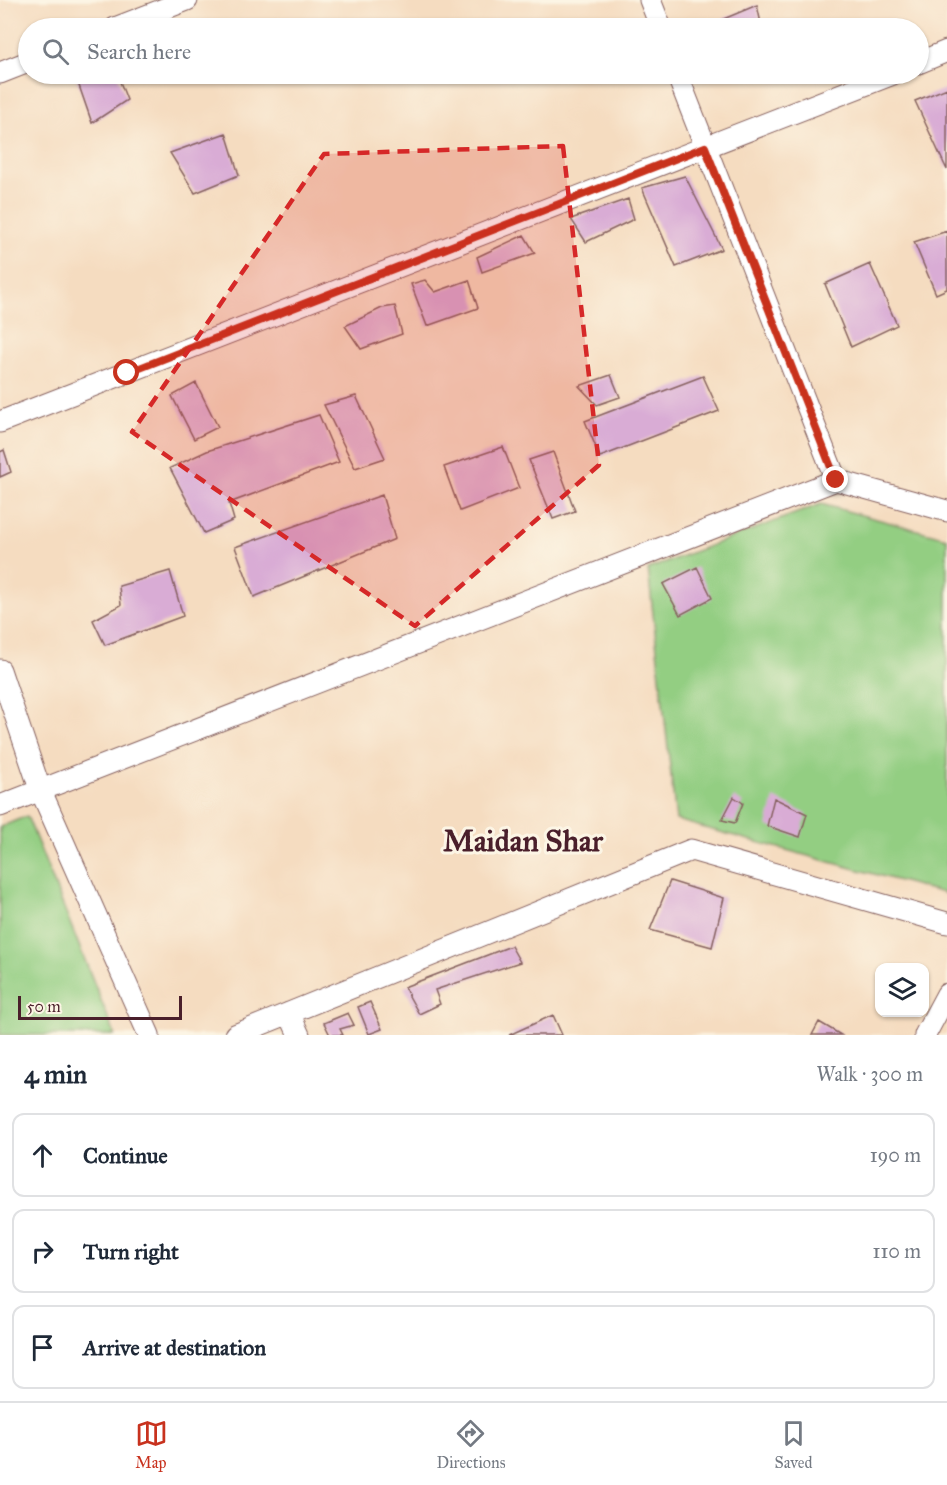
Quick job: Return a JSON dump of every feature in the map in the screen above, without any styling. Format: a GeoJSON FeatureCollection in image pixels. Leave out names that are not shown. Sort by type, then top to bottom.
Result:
{"type":"FeatureCollection","features":[{"type":"Feature","properties":{"kind":"street"},"geometry":{"type":"LineString","coordinates":[[141,18],[187,0]]}},
{"type":"Feature","properties":{"kind":"street"},"geometry":{"type":"LineString","coordinates":[[650,0],[657,18]]}},
{"type":"Feature","properties":{"kind":"street"},"geometry":{"type":"LineString","coordinates":[[929,58],[947,51]]}},
{"type":"Feature","properties":{"kind":"street"},"geometry":{"type":"LineString","coordinates":[[0,73],[18,66]]}},
{"type":"Feature","properties":{"kind":"street"},"geometry":{"type":"LineString","coordinates":[[681,84],[836,480]]}},
{"type":"Feature","properties":{"kind":"street"},"geometry":{"type":"LineString","coordinates":[[0,422],[867,84]]}},
{"type":"Feature","properties":{"kind":"street"},"geometry":{"type":"LineString","coordinates":[[0,806],[836,480],[947,511]]}},
{"type":"Feature","properties":{"kind":"street"},"geometry":{"type":"LineString","coordinates":[[0,670],[40,789],[149,1035]]}},
{"type":"Feature","properties":{"kind":"street"},"geometry":{"type":"LineString","coordinates":[[235,1035],[691,850],[947,923]]}},
{"type":"Feature","properties":{"kind":"street"},"geometry":{"type":"LineString","coordinates":[[925,1035],[947,994]]}},
{"type":"Feature","properties":{"kind":"street"},"geometry":{"type":"LineString","coordinates":[[289,1013],[299,1035]]}},
{"type":"Feature","properties":{"kind":"highlighted area"},"geometry":{"type":"Polygon","coordinates":[[[563,146],[599,465],[415,626],[132,432],[324,154],[563,146]]]}},
{"type":"Feature","properties":{"kind":"green space"},"geometry":{"type":"Polygon","coordinates":[[[821,504],[947,538],[947,894],[676,820],[648,569],[821,504]]]}},
{"type":"Feature","properties":{"kind":"green space"},"geometry":{"type":"Polygon","coordinates":[[[27,816],[115,1035],[0,1035],[0,827],[27,816]]]}},
{"type":"Feature","properties":{"kind":"building"},"geometry":{"type":"Polygon","coordinates":[[[757,5],[760,18],[726,18],[757,5]]]}},
{"type":"Feature","properties":{"kind":"building"},"geometry":{"type":"Polygon","coordinates":[[[78,84],[121,84],[127,100],[92,123],[78,84]]]}},
{"type":"Feature","properties":{"kind":"building"},"geometry":{"type":"Polygon","coordinates":[[[947,88],[947,170],[915,101],[947,88]]]}},
{"type":"Feature","properties":{"kind":"building"},"geometry":{"type":"Polygon","coordinates":[[[226,133],[239,175],[195,193],[170,153],[226,133]]]}},
{"type":"Feature","properties":{"kind":"building"},"geometry":{"type":"Polygon","coordinates":[[[685,176],[722,249],[676,267],[642,188],[685,176]]]}},
{"type":"Feature","properties":{"kind":"building"},"geometry":{"type":"Polygon","coordinates":[[[628,199],[634,219],[586,242],[571,219],[628,199]]]}},
{"type":"Feature","properties":{"kind":"building"},"geometry":{"type":"Polygon","coordinates":[[[947,231],[947,289],[936,294],[914,242],[947,231]]]}},
{"type":"Feature","properties":{"kind":"building"},"geometry":{"type":"Polygon","coordinates":[[[524,235],[535,253],[482,272],[477,257],[524,235]]]}},
{"type":"Feature","properties":{"kind":"building"},"geometry":{"type":"Polygon","coordinates":[[[870,264],[897,325],[851,347],[825,284],[870,264]]]}},
{"type":"Feature","properties":{"kind":"building"},"geometry":{"type":"Polygon","coordinates":[[[425,280],[435,292],[469,280],[478,308],[427,326],[411,284],[425,280]]]}},
{"type":"Feature","properties":{"kind":"building"},"geometry":{"type":"Polygon","coordinates":[[[395,306],[402,334],[361,349],[345,326],[382,308],[395,306]]]}},
{"type":"Feature","properties":{"kind":"building"},"geometry":{"type":"Polygon","coordinates":[[[611,375],[620,397],[597,405],[579,386],[611,375]]]}},
{"type":"Feature","properties":{"kind":"building"},"geometry":{"type":"Polygon","coordinates":[[[703,376],[719,411],[600,457],[585,421],[703,376]]]}},
{"type":"Feature","properties":{"kind":"building"},"geometry":{"type":"Polygon","coordinates":[[[196,383],[218,427],[194,439],[172,396],[196,383]]]}},
{"type":"Feature","properties":{"kind":"building"},"geometry":{"type":"Polygon","coordinates":[[[356,396],[385,458],[355,468],[324,405],[356,396]]]}},
{"type":"Feature","properties":{"kind":"building"},"geometry":{"type":"Polygon","coordinates":[[[319,415],[339,462],[229,503],[234,520],[204,533],[170,468],[207,451],[319,415]]]}},
{"type":"Feature","properties":{"kind":"building"},"geometry":{"type":"Polygon","coordinates":[[[503,447],[519,488],[460,511],[444,467],[503,447]]]}},
{"type":"Feature","properties":{"kind":"building"},"geometry":{"type":"Polygon","coordinates":[[[4,450],[11,472],[0,477],[0,452],[4,450]]]}},
{"type":"Feature","properties":{"kind":"building"},"geometry":{"type":"Polygon","coordinates":[[[553,452],[575,511],[553,519],[529,460],[553,452]]]}},
{"type":"Feature","properties":{"kind":"building"},"geometry":{"type":"Polygon","coordinates":[[[382,495],[395,539],[254,597],[235,547],[382,495]]]}},
{"type":"Feature","properties":{"kind":"building"},"geometry":{"type":"Polygon","coordinates":[[[697,567],[712,598],[680,615],[663,584],[697,567]]]}},
{"type":"Feature","properties":{"kind":"building"},"geometry":{"type":"Polygon","coordinates":[[[170,571],[183,616],[105,645],[93,620],[121,605],[119,586],[170,571]]]}},
{"type":"Feature","properties":{"kind":"building"},"geometry":{"type":"Polygon","coordinates":[[[734,797],[743,803],[735,823],[722,820],[734,797]]]}},
{"type":"Feature","properties":{"kind":"building"},"geometry":{"type":"Polygon","coordinates":[[[774,798],[807,814],[800,837],[767,826],[774,798]]]}},
{"type":"Feature","properties":{"kind":"building"},"geometry":{"type":"Polygon","coordinates":[[[670,881],[724,898],[712,947],[650,930],[670,881]]]}},
{"type":"Feature","properties":{"kind":"building"},"geometry":{"type":"Polygon","coordinates":[[[511,946],[520,962],[435,990],[440,1004],[419,1014],[404,987],[511,946]]]}},
{"type":"Feature","properties":{"kind":"building"},"geometry":{"type":"Polygon","coordinates":[[[370,1002],[382,1029],[369,1034],[358,1007],[370,1002]]]}},
{"type":"Feature","properties":{"kind":"building"},"geometry":{"type":"Polygon","coordinates":[[[348,1013],[354,1025],[340,1029],[343,1035],[330,1035],[324,1023],[348,1013]]]}},
{"type":"Feature","properties":{"kind":"building"},"geometry":{"type":"Polygon","coordinates":[[[553,1015],[562,1035],[509,1035],[553,1015]]]}},
{"type":"Feature","properties":{"kind":"building"},"geometry":{"type":"Polygon","coordinates":[[[819,1022],[841,1035],[812,1035],[819,1022]]]}},
{"type":"Feature","properties":{"kind":"district","name":"Maidan Shar"},"geometry":{"type":"Point","coordinates":[523,841]}},
{"type":"Feature","properties":{"kind":"route"},"geometry":{"type":"LineString","coordinates":[[127,373],[705,147],[836,480]]}}]}
